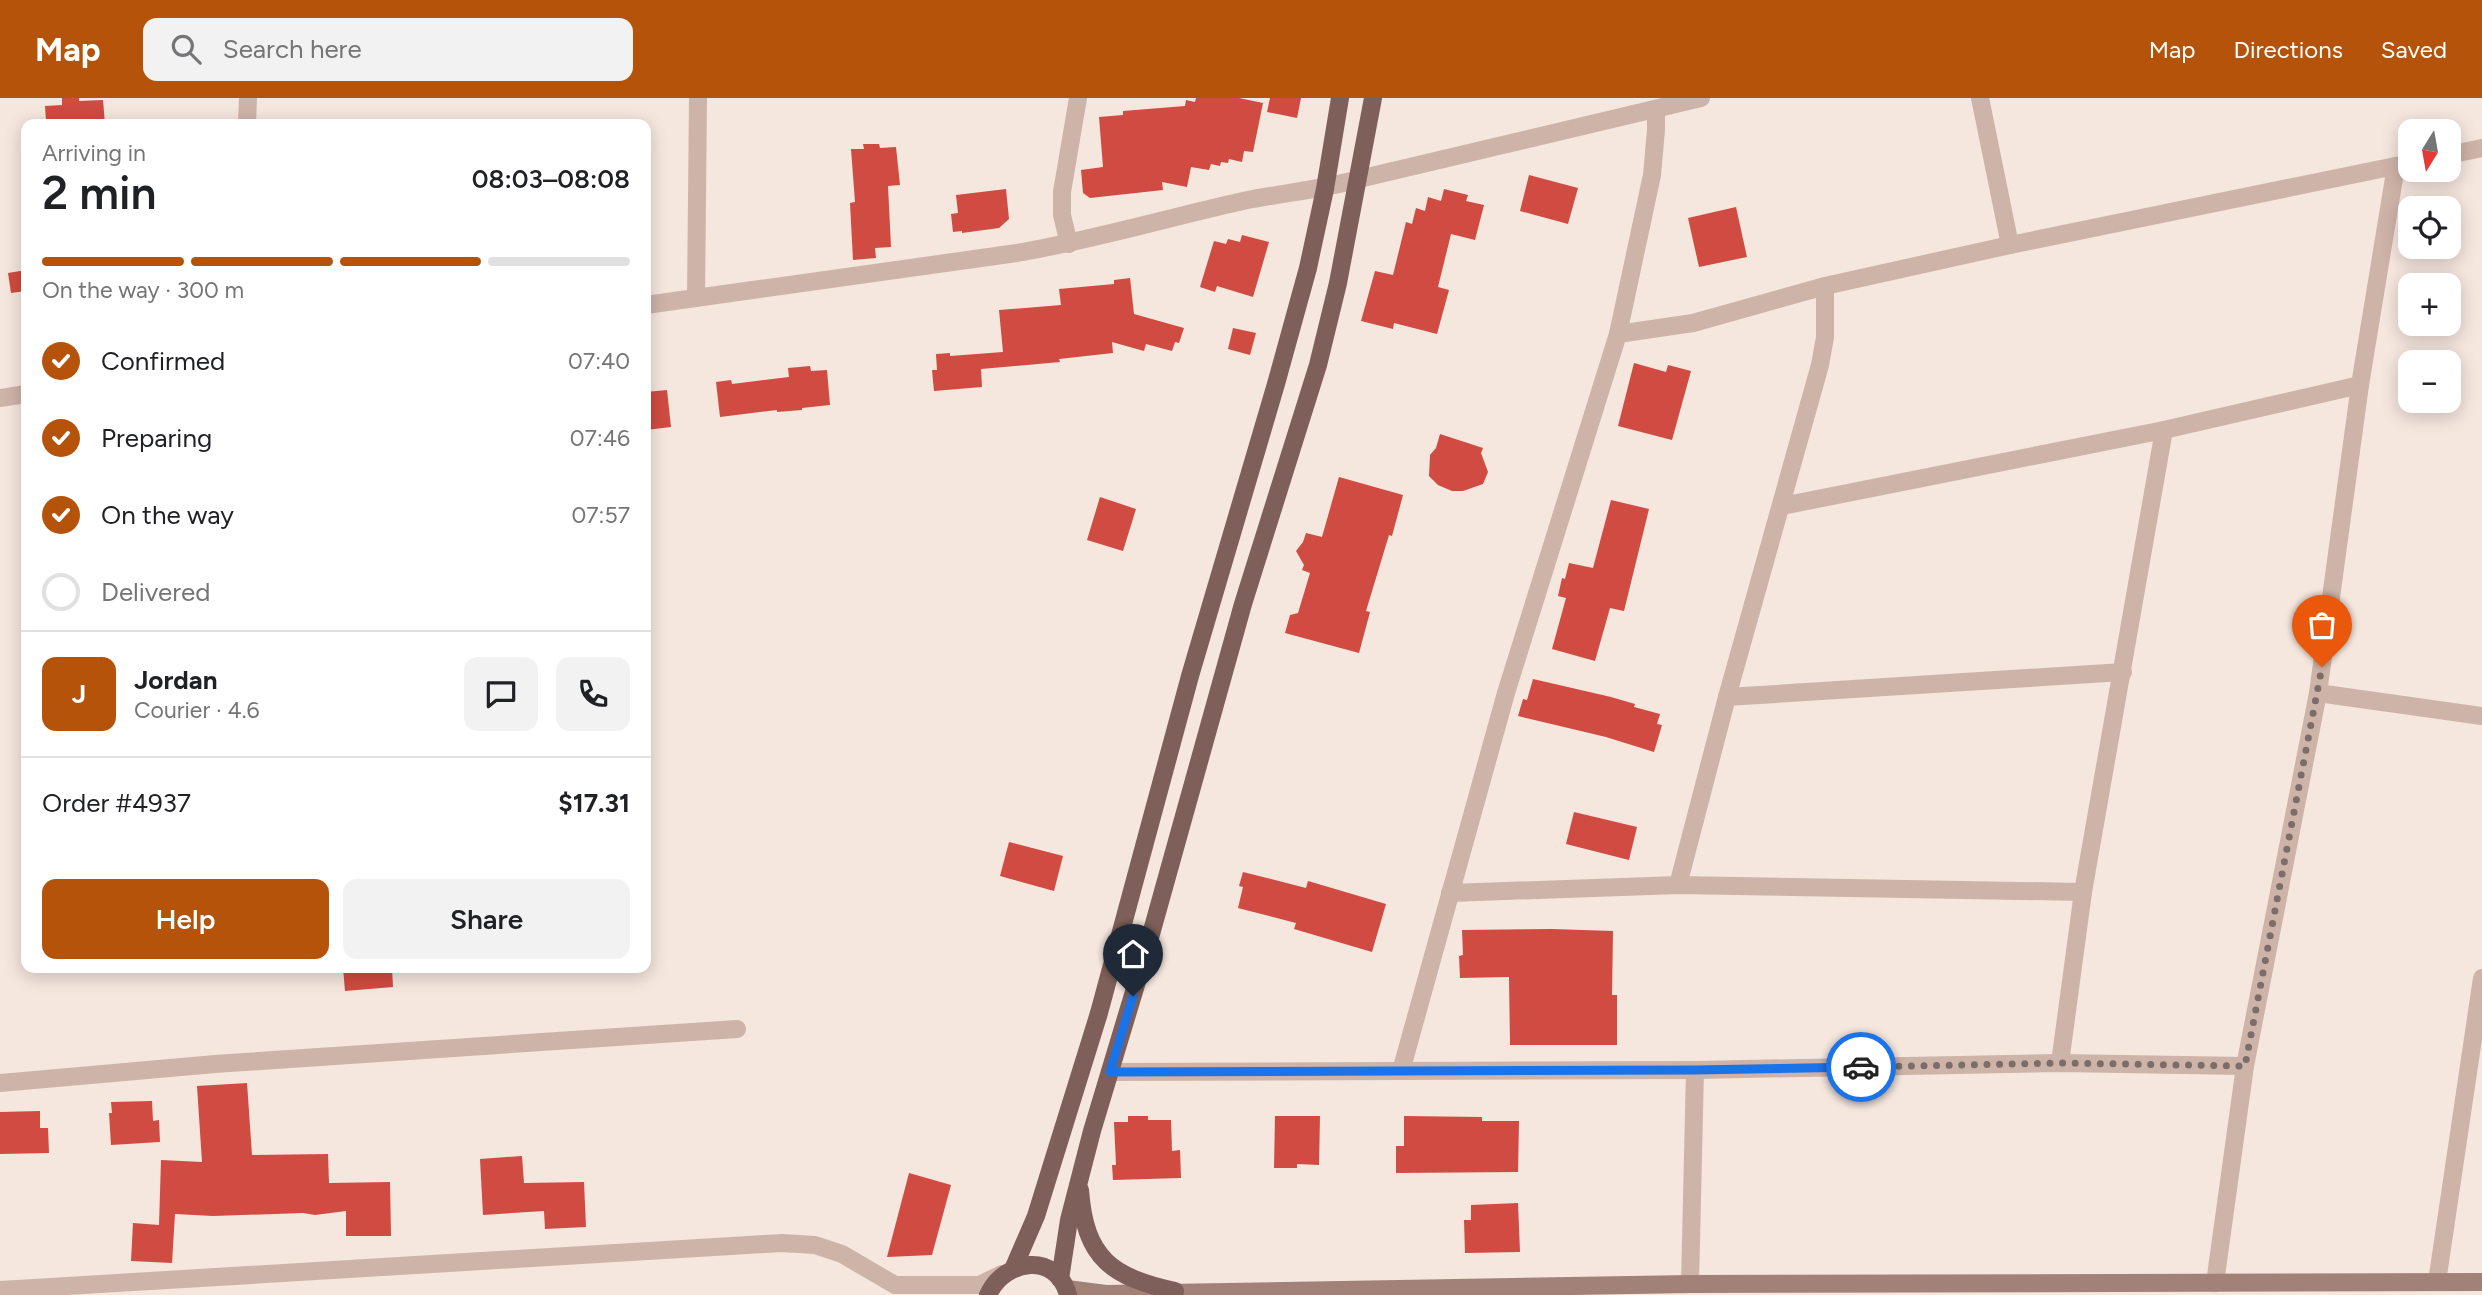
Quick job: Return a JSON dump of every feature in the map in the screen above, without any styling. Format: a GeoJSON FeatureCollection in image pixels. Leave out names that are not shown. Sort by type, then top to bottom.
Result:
{"type":"FeatureCollection","features":[{"type":"Feature","properties":{"kind":"main road"},"geometry":{"type":"LineString","coordinates":[[1008,1271],[1036,1216],[1099,1013],[1190,676],[1280,373],[1308,268],[1340,98]]}},
{"type":"Feature","properties":{"kind":"main road"},"geometry":{"type":"LineString","coordinates":[[1065,1288],[1069,1220],[1080,1178],[1243,604],[1318,365],[1338,283],[1373,98]]}},
{"type":"Feature","properties":{"kind":"main road"},"geometry":{"type":"LineString","coordinates":[[1080,1178],[1087,1232],[1109,1265],[1132,1279],[1175,1291]]}},
{"type":"Feature","properties":{"kind":"main road"},"geometry":{"type":"LineString","coordinates":[[988,1295],[994,1283],[1008,1271],[1026,1265],[1039,1266],[1050,1271],[1065,1288],[1106,1294],[1690,1284],[2215,1283],[2370,1289],[2437,1282],[2482,1282]]}},
{"type":"Feature","properties":{"kind":"street"},"geometry":{"type":"LineString","coordinates":[[247,119],[248,98]]}},
{"type":"Feature","properties":{"kind":"street"},"geometry":{"type":"LineString","coordinates":[[696,298],[698,98]]}},
{"type":"Feature","properties":{"kind":"street"},"geometry":{"type":"LineString","coordinates":[[1069,244],[1062,215],[1062,192],[1079,98]]}},
{"type":"Feature","properties":{"kind":"street"},"geometry":{"type":"LineString","coordinates":[[651,304],[1069,244],[1245,201],[1284,193],[1325,189],[1701,98]]}},
{"type":"Feature","properties":{"kind":"street"},"geometry":{"type":"LineString","coordinates":[[1980,98],[2010,245]]}},
{"type":"Feature","properties":{"kind":"street"},"geometry":{"type":"LineString","coordinates":[[1401,1071],[1506,693],[1618,334],[1652,175],[1656,108]]}},
{"type":"Feature","properties":{"kind":"street"},"geometry":{"type":"LineString","coordinates":[[2461,152],[2482,148]]}},
{"type":"Feature","properties":{"kind":"street"},"geometry":{"type":"LineString","coordinates":[[1618,334],[1693,323],[1825,286],[2010,245],[2398,166]]}},
{"type":"Feature","properties":{"kind":"street"},"geometry":{"type":"LineString","coordinates":[[2215,1283],[2245,1066],[2318,692],[2360,385],[2400,182]]}},
{"type":"Feature","properties":{"kind":"street"},"geometry":{"type":"LineString","coordinates":[[1678,885],[1727,697],[1821,365],[1825,337],[1825,286]]}},
{"type":"Feature","properties":{"kind":"street"},"geometry":{"type":"LineString","coordinates":[[1782,506],[2164,430],[2360,385]]}},
{"type":"Feature","properties":{"kind":"street"},"geometry":{"type":"LineString","coordinates":[[0,397],[21,395]]}},
{"type":"Feature","properties":{"kind":"street"},"geometry":{"type":"LineString","coordinates":[[2060,1063],[2083,892],[2164,430]]}},
{"type":"Feature","properties":{"kind":"street"},"geometry":{"type":"LineString","coordinates":[[1727,697],[2123,672]]}},
{"type":"Feature","properties":{"kind":"street"},"geometry":{"type":"LineString","coordinates":[[2318,692],[2482,716]]}},
{"type":"Feature","properties":{"kind":"street"},"geometry":{"type":"LineString","coordinates":[[1450,893],[1678,885],[2083,892]]}},
{"type":"Feature","properties":{"kind":"street"},"geometry":{"type":"LineString","coordinates":[[2437,1282],[2475,1065],[2482,978]]}},
{"type":"Feature","properties":{"kind":"street"},"geometry":{"type":"LineString","coordinates":[[0,1083],[215,1064],[737,1029]]}},
{"type":"Feature","properties":{"kind":"street"},"geometry":{"type":"LineString","coordinates":[[1110,1072],[1695,1070],[2060,1063],[2245,1066]]}},
{"type":"Feature","properties":{"kind":"street"},"geometry":{"type":"LineString","coordinates":[[1690,1284],[1695,1070]]}},
{"type":"Feature","properties":{"kind":"street"},"geometry":{"type":"LineString","coordinates":[[0,1290],[782,1243],[815,1245],[842,1254],[895,1290],[979,1285],[1008,1271]]}},
{"type":"Feature","properties":{"kind":"building"},"geometry":{"type":"Polygon","coordinates":[[[62,98],[79,98],[79,101],[103,100],[105,119],[46,119],[45,106],[62,105],[62,98]]]}},
{"type":"Feature","properties":{"kind":"building"},"geometry":{"type":"Polygon","coordinates":[[[1196,98],[1239,98],[1263,103],[1253,152],[1244,151],[1242,162],[1229,159],[1228,163],[1221,162],[1220,166],[1211,164],[1209,170],[1191,167],[1187,187],[1162,182],[1163,190],[1090,198],[1083,193],[1081,170],[1103,167],[1099,117],[1123,115],[1123,111],[1185,106],[1186,100],[1195,102],[1196,98]]]}},
{"type":"Feature","properties":{"kind":"building"},"geometry":{"type":"Polygon","coordinates":[[[1270,98],[1301,98],[1297,118],[1267,112],[1270,98]]]}},
{"type":"Feature","properties":{"kind":"building"},"geometry":{"type":"Polygon","coordinates":[[[863,144],[879,144],[880,148],[896,147],[900,185],[888,186],[891,247],[875,248],[876,258],[853,260],[850,203],[855,202],[851,149],[864,149],[863,144]]]}},
{"type":"Feature","properties":{"kind":"building"},"geometry":{"type":"Polygon","coordinates":[[[1529,175],[1578,188],[1568,224],[1520,211],[1529,175]]]}},
{"type":"Feature","properties":{"kind":"building"},"geometry":{"type":"Polygon","coordinates":[[[1006,189],[1009,219],[999,228],[953,232],[951,214],[958,213],[956,195],[1006,189]]]}},
{"type":"Feature","properties":{"kind":"building"},"geometry":{"type":"Polygon","coordinates":[[[1444,189],[1468,195],[1466,201],[1484,205],[1475,240],[1451,234],[1438,287],[1449,290],[1437,334],[1394,323],[1393,329],[1361,321],[1375,271],[1393,275],[1406,222],[1412,224],[1416,208],[1425,211],[1428,197],[1441,201],[1444,189]]]}},
{"type":"Feature","properties":{"kind":"building"},"geometry":{"type":"Polygon","coordinates":[[[1736,207],[1747,257],[1699,267],[1688,218],[1736,207]]]}},
{"type":"Feature","properties":{"kind":"building"},"geometry":{"type":"Polygon","coordinates":[[[1242,235],[1269,242],[1253,297],[1217,286],[1215,292],[1200,287],[1214,241],[1226,244],[1228,239],[1240,242],[1242,235]]]}},
{"type":"Feature","properties":{"kind":"building"},"geometry":{"type":"Polygon","coordinates":[[[21,271],[21,292],[11,293],[8,273],[21,271]]]}},
{"type":"Feature","properties":{"kind":"building"},"geometry":{"type":"Polygon","coordinates":[[[1130,278],[1134,314],[1184,328],[1179,343],[1175,342],[1172,351],[1146,344],[1144,351],[1112,342],[1113,353],[1059,359],[1060,362],[981,369],[982,387],[934,391],[932,370],[937,370],[936,354],[950,353],[950,356],[1003,352],[999,310],[1061,305],[1059,289],[1114,284],[1114,280],[1130,278]]]}},
{"type":"Feature","properties":{"kind":"building"},"geometry":{"type":"Polygon","coordinates":[[[1233,328],[1256,333],[1250,355],[1228,349],[1233,328]]]}},
{"type":"Feature","properties":{"kind":"building"},"geometry":{"type":"Polygon","coordinates":[[[1634,363],[1666,372],[1668,365],[1691,371],[1672,440],[1618,426],[1634,363]]]}},
{"type":"Feature","properties":{"kind":"building"},"geometry":{"type":"Polygon","coordinates":[[[810,366],[811,371],[827,370],[830,405],[720,417],[716,382],[731,380],[732,384],[789,377],[788,368],[810,366]]]}},
{"type":"Feature","properties":{"kind":"building"},"geometry":{"type":"Polygon","coordinates":[[[667,390],[671,427],[651,429],[651,392],[667,390]]]}},
{"type":"Feature","properties":{"kind":"building"},"geometry":{"type":"Polygon","coordinates":[[[1440,434],[1483,448],[1481,453],[1488,472],[1483,484],[1463,491],[1452,491],[1438,485],[1429,476],[1430,455],[1436,448],[1440,434]]]}},
{"type":"Feature","properties":{"kind":"building"},"geometry":{"type":"Polygon","coordinates":[[[1339,477],[1403,495],[1366,611],[1370,612],[1359,653],[1285,633],[1290,615],[1298,613],[1310,573],[1302,570],[1304,565],[1296,551],[1306,533],[1322,537],[1339,477]]]}},
{"type":"Feature","properties":{"kind":"building"},"geometry":{"type":"Polygon","coordinates":[[[1100,497],[1136,509],[1123,551],[1087,540],[1100,497]]]}},
{"type":"Feature","properties":{"kind":"building"},"geometry":{"type":"Polygon","coordinates":[[[1611,500],[1649,509],[1624,611],[1610,608],[1595,661],[1552,649],[1566,598],[1558,596],[1562,578],[1565,579],[1569,563],[1593,568],[1611,500]]]}},
{"type":"Feature","properties":{"kind":"building"},"geometry":{"type":"Polygon","coordinates":[[[1533,679],[1611,697],[1660,714],[1657,724],[1662,725],[1654,752],[1606,737],[1518,716],[1523,699],[1527,700],[1533,679]]]}},
{"type":"Feature","properties":{"kind":"building"},"geometry":{"type":"Polygon","coordinates":[[[1574,812],[1637,827],[1629,860],[1566,844],[1574,812]]]}},
{"type":"Feature","properties":{"kind":"building"},"geometry":{"type":"Polygon","coordinates":[[[1009,842],[1063,856],[1054,891],[1000,876],[1009,842]]]}},
{"type":"Feature","properties":{"kind":"building"},"geometry":{"type":"Polygon","coordinates":[[[1243,872],[1306,888],[1308,881],[1386,904],[1372,952],[1294,929],[1296,923],[1238,908],[1243,872]]]}},
{"type":"Feature","properties":{"kind":"building"},"geometry":{"type":"Polygon","coordinates":[[[1462,930],[1613,931],[1612,995],[1617,995],[1617,1045],[1510,1045],[1509,977],[1460,978],[1462,930]]]}},
{"type":"Feature","properties":{"kind":"building"},"geometry":{"type":"Polygon","coordinates":[[[343,973],[392,973],[393,987],[345,991],[343,973]]]}},
{"type":"Feature","properties":{"kind":"building"},"geometry":{"type":"Polygon","coordinates":[[[247,1083],[252,1155],[328,1154],[329,1183],[390,1182],[391,1236],[346,1236],[346,1211],[315,1215],[175,1214],[172,1263],[131,1261],[133,1223],[159,1225],[161,1160],[202,1162],[197,1086],[247,1083]]]}},
{"type":"Feature","properties":{"kind":"building"},"geometry":{"type":"Polygon","coordinates":[[[152,1101],[153,1121],[159,1120],[160,1142],[111,1145],[111,1102],[152,1101]]]}},
{"type":"Feature","properties":{"kind":"building"},"geometry":{"type":"Polygon","coordinates":[[[40,1111],[40,1128],[48,1128],[49,1153],[0,1154],[0,1112],[40,1111]]]}},
{"type":"Feature","properties":{"kind":"building"},"geometry":{"type":"Polygon","coordinates":[[[1128,1116],[1148,1116],[1148,1120],[1171,1120],[1172,1151],[1180,1150],[1181,1178],[1113,1180],[1112,1165],[1116,1165],[1114,1122],[1128,1122],[1128,1116]]]}},
{"type":"Feature","properties":{"kind":"building"},"geometry":{"type":"Polygon","coordinates":[[[1275,1116],[1320,1116],[1319,1165],[1297,1164],[1297,1168],[1274,1168],[1275,1116]]]}},
{"type":"Feature","properties":{"kind":"building"},"geometry":{"type":"Polygon","coordinates":[[[1404,1116],[1482,1117],[1482,1121],[1519,1121],[1518,1172],[1396,1173],[1396,1146],[1404,1146],[1404,1116]]]}},
{"type":"Feature","properties":{"kind":"building"},"geometry":{"type":"Polygon","coordinates":[[[522,1156],[524,1183],[584,1182],[586,1227],[545,1229],[544,1211],[483,1215],[480,1159],[522,1156]]]}},
{"type":"Feature","properties":{"kind":"building"},"geometry":{"type":"Polygon","coordinates":[[[909,1173],[951,1185],[932,1255],[887,1257],[909,1173]]]}},
{"type":"Feature","properties":{"kind":"building"},"geometry":{"type":"Polygon","coordinates":[[[1518,1203],[1520,1252],[1465,1253],[1464,1220],[1471,1220],[1471,1205],[1518,1203]]]}},
{"type":"Feature","properties":{"kind":"way so far"},"geometry":{"type":"LineString","coordinates":[[1861,1067],[2060,1063],[2245,1066],[2322,667]]}},
{"type":"Feature","properties":{"kind":"route"},"geometry":{"type":"LineString","coordinates":[[1133,996],[1110,1072],[1861,1067]]}}]}
